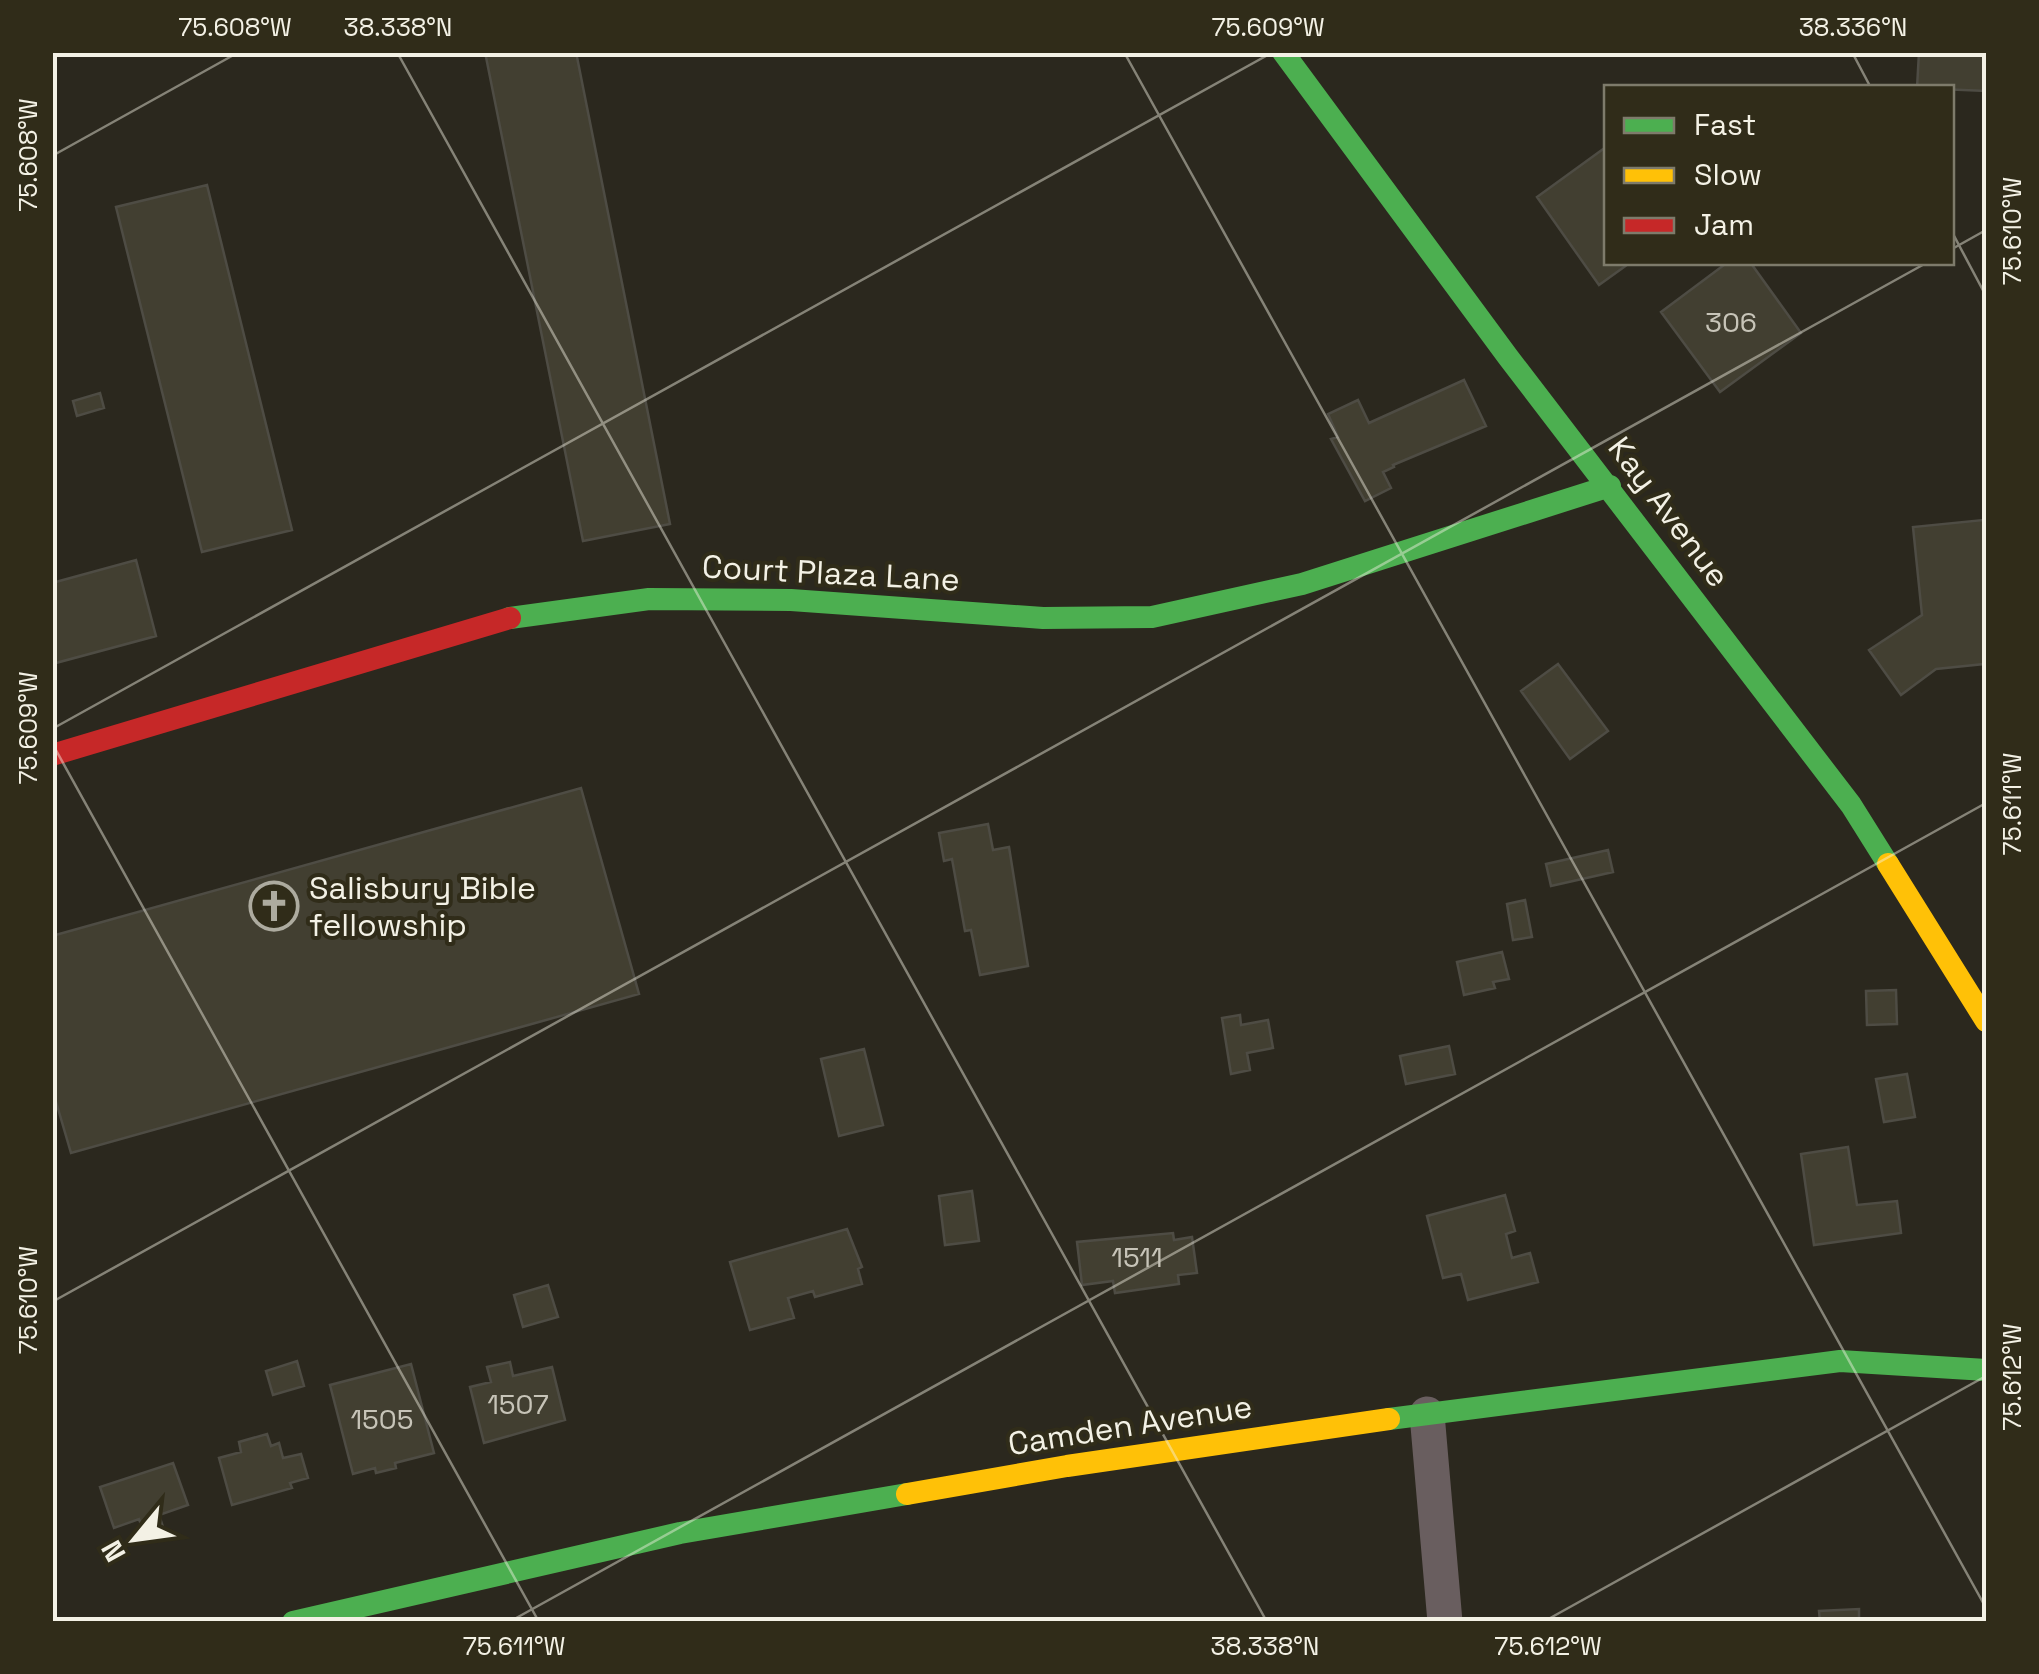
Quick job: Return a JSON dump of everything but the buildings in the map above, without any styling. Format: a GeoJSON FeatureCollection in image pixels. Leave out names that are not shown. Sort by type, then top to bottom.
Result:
{"type":"FeatureCollection","features":[{"type":"Feature","properties":{"kind":"street","name":"Kay Avenue"},"geometry":{"type":"LineString","coordinates":[[1283,52],[1508,357],[1851,805],[1986,1021]]}},
{"type":"Feature","properties":{"kind":"street","name":"Court Plaza Lane"},"geometry":{"type":"LineString","coordinates":[[52,756],[505,620],[649,599],[790,600],[1043,618],[1152,617],[1302,584],[1610,486]]}},
{"type":"Feature","properties":{"kind":"street","name":"Camden Avenue"},"geometry":{"type":"LineString","coordinates":[[293,1622],[680,1534],[1048,1470],[1426,1414],[1840,1362],[1986,1370]]}},
{"type":"Feature","properties":{"kind":"street"},"geometry":{"type":"LineString","coordinates":[[1426,1414],[1445,1622]]}},
{"type":"Feature","properties":{"kind":"traffic: fast"},"geometry":{"type":"LineString","coordinates":[[1283,52],[1508,357],[1851,805],[1888,864]]}},
{"type":"Feature","properties":{"kind":"traffic: fast"},"geometry":{"type":"LineString","coordinates":[[510,618],[649,599],[791,600],[1043,618],[1152,617],[1302,584],[1610,486]]}},
{"type":"Feature","properties":{"kind":"traffic: fast"},"geometry":{"type":"LineString","coordinates":[[1389,1419],[1840,1361],[1986,1370]]}},
{"type":"Feature","properties":{"kind":"traffic: fast"},"geometry":{"type":"LineString","coordinates":[[293,1622],[680,1533],[907,1494]]}},
{"type":"Feature","properties":{"kind":"traffic: slow"},"geometry":{"type":"LineString","coordinates":[[1888,864],[1986,1021]]}},
{"type":"Feature","properties":{"kind":"traffic: slow"},"geometry":{"type":"LineString","coordinates":[[907,1494],[1067,1466],[1389,1419]]}},
{"type":"Feature","properties":{"kind":"traffic: jam"},"geometry":{"type":"LineString","coordinates":[[52,755],[510,618]]}},
{"type":"Feature","properties":{"kind":"place","name":"Salisbury Bible fellowship"},"geometry":{"type":"Point","coordinates":[274,906]}}]}
